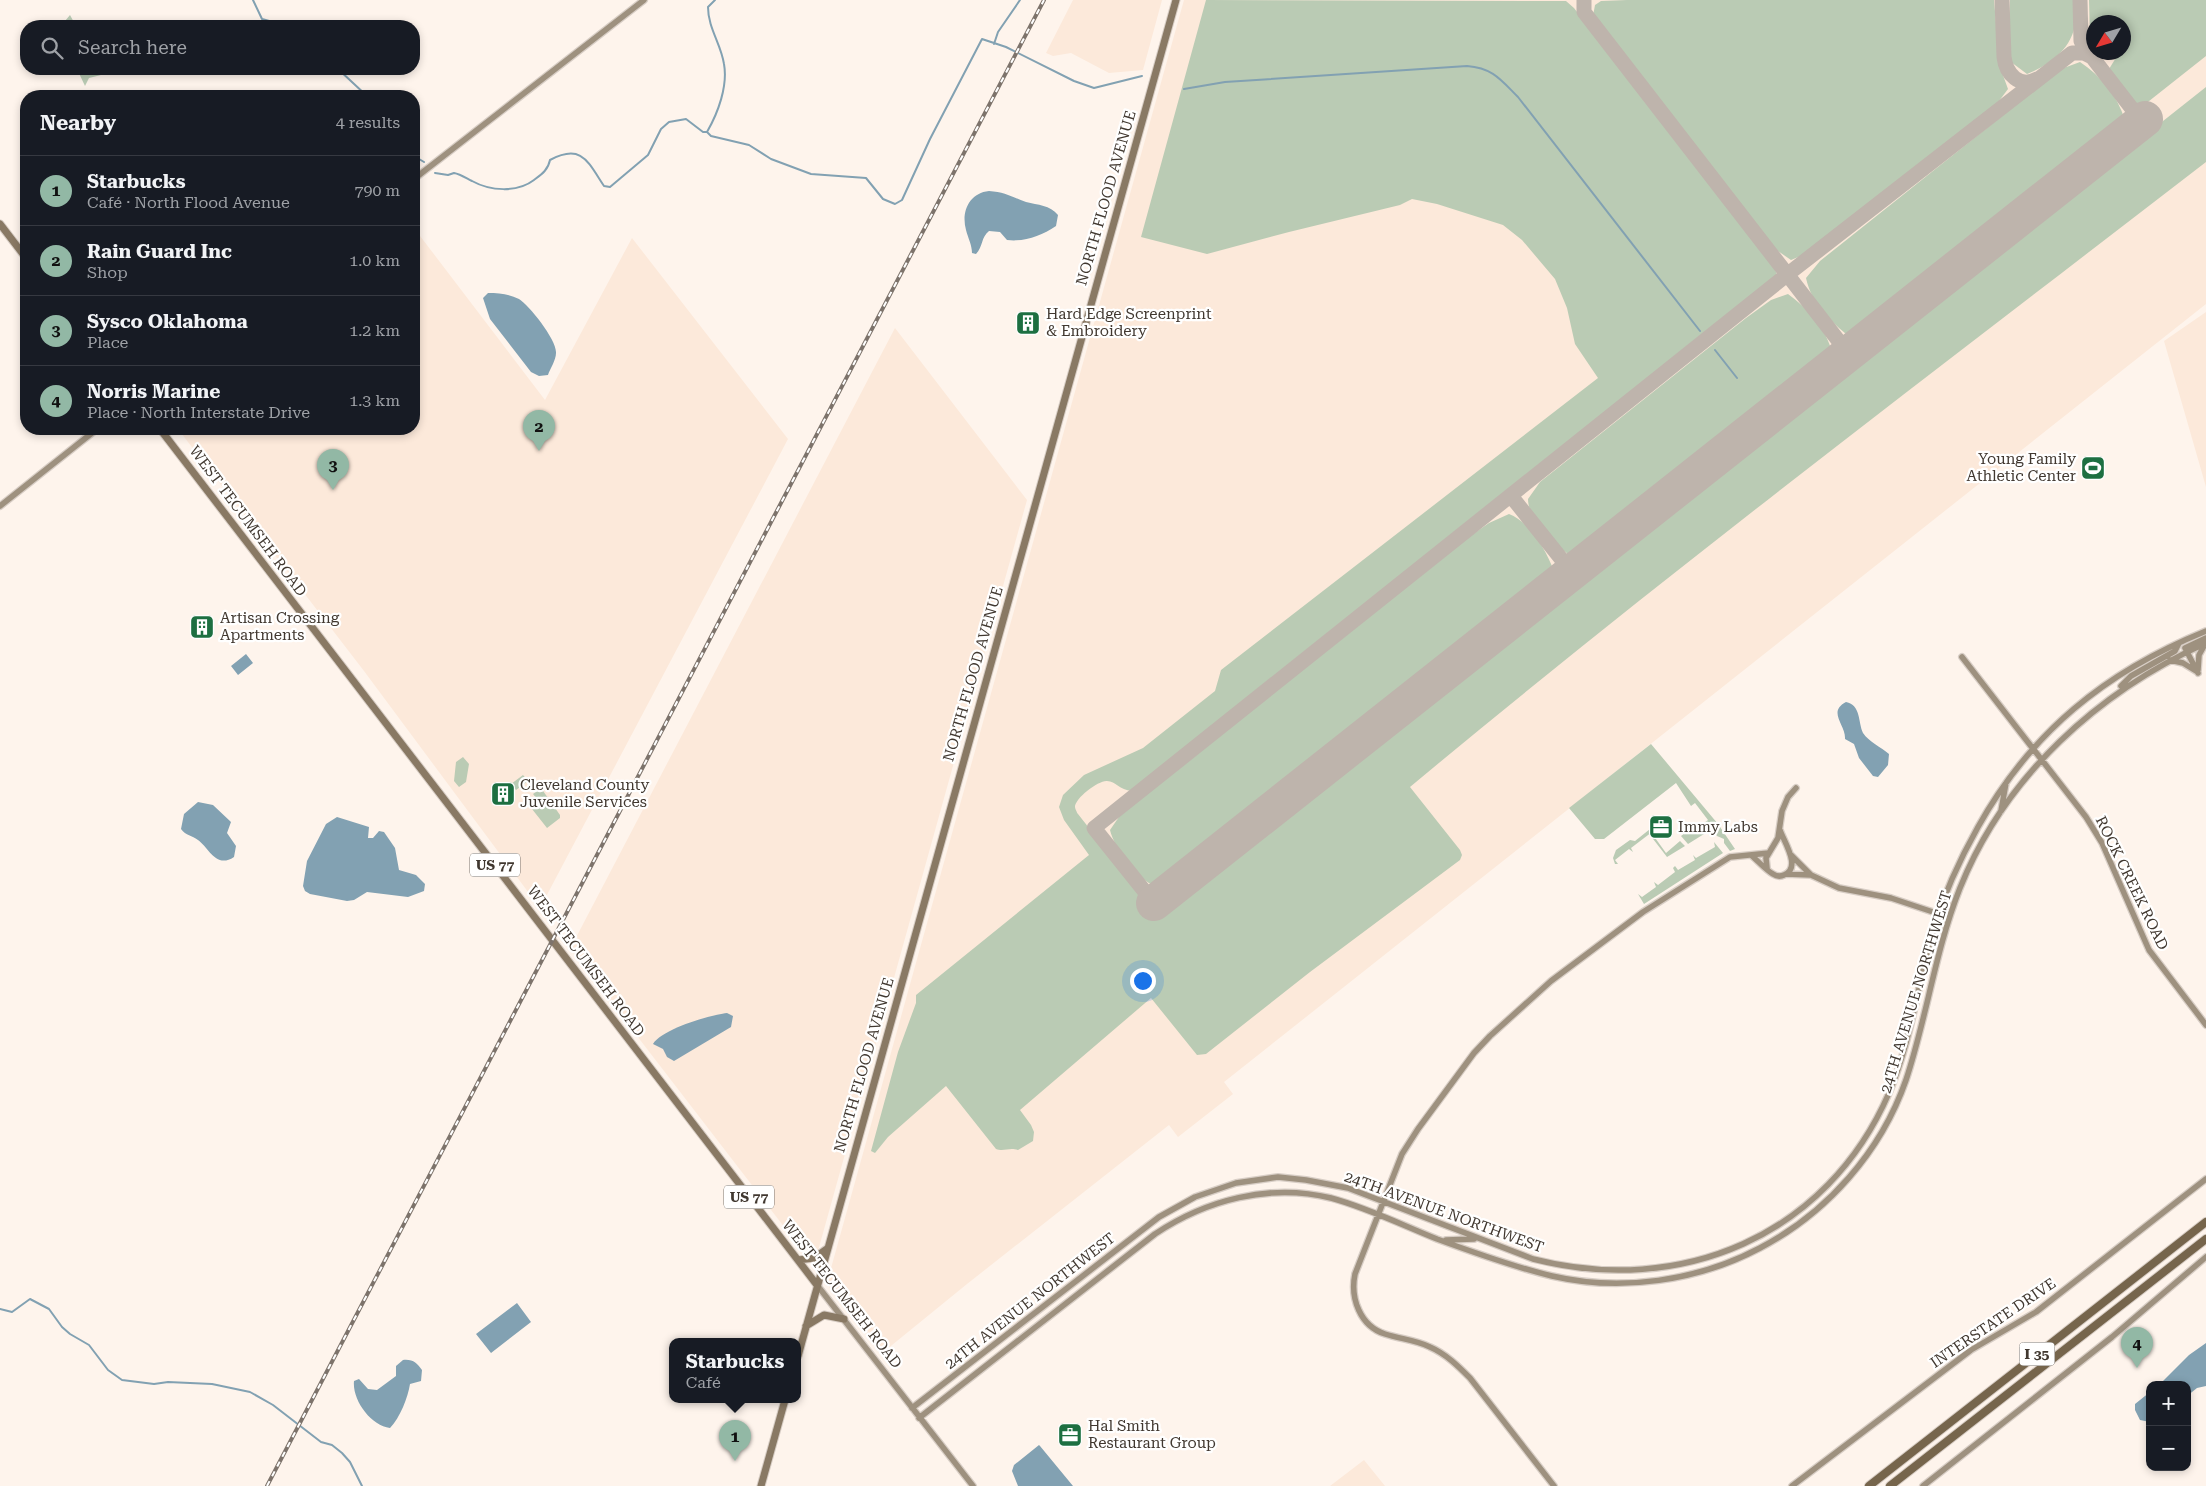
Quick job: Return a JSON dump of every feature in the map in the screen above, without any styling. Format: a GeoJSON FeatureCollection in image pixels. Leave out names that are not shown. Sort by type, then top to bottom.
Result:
{"type":"FeatureCollection","features":[{"type":"Feature","properties":{"kind":"highway","name":"I 35"},"geometry":{"type":"LineString","coordinates":[[1868,1486],[2206,1222]]}},
{"type":"Feature","properties":{"kind":"highway","name":"I 35"},"geometry":{"type":"LineString","coordinates":[[1890,1486],[2206,1238]]}},
{"type":"Feature","properties":{"kind":"main road"},"geometry":{"type":"LineString","coordinates":[[420,174],[644,0]]}},
{"type":"Feature","properties":{"kind":"main road","name":"NORTH FLOOD AVENUE"},"geometry":{"type":"LineString","coordinates":[[801,1345],[1176,0]]}},
{"type":"Feature","properties":{"kind":"main road"},"geometry":{"type":"LineString","coordinates":[[0,224],[20,250]]}},
{"type":"Feature","properties":{"kind":"main road"},"geometry":{"type":"LineString","coordinates":[[0,506],[89,435]]}},
{"type":"Feature","properties":{"kind":"main road","name":"WEST TECUMSEH ROAD"},"geometry":{"type":"LineString","coordinates":[[165,435],[973,1486]]}},
{"type":"Feature","properties":{"kind":"main road","name":"24TH AVENUE NORTHWEST"},"geometry":{"type":"LineString","coordinates":[[912,1408],[1167,1211],[1195,1197],[1236,1183],[1278,1177],[1328,1183],[1384,1202],[1533,1260],[1557,1266],[1599,1271],[1643,1271],[1689,1263],[1745,1244],[1779,1224],[1808,1203],[1829,1182],[1860,1144],[1878,1116],[1896,1073],[1939,914],[1962,857],[2006,781],[2033,748],[2058,722],[2089,696],[2123,674],[2179,643],[2206,631]]}},
{"type":"Feature","properties":{"kind":"main road"},"geometry":{"type":"LineString","coordinates":[[2198,672],[2186,652],[2186,646],[2206,638]]}},
{"type":"Feature","properties":{"kind":"main road"},"geometry":{"type":"LineString","coordinates":[[2109,699],[2131,676],[2175,651],[2179,643]]}},
{"type":"Feature","properties":{"kind":"main road"},"geometry":{"type":"LineString","coordinates":[[2198,672],[2198,656],[2206,643]]}},
{"type":"Feature","properties":{"kind":"main road","name":"24TH AVENUE NORTHWEST"},"geometry":{"type":"LineString","coordinates":[[919,1418],[1149,1238],[1192,1213],[1213,1204],[1238,1198],[1285,1193],[1329,1198],[1378,1214],[1441,1240],[1531,1271],[1596,1283],[1638,1283],[1683,1276],[1732,1261],[1779,1238],[1804,1220],[1834,1193],[1861,1163],[1897,1102],[1912,1060],[1938,953],[1952,908],[1973,861],[2001,813],[2042,760],[2067,733],[2109,699],[2145,674],[2206,643]]}},
{"type":"Feature","properties":{"kind":"main road","name":"ROCK CREEK ROAD"},"geometry":{"type":"LineString","coordinates":[[1962,657],[2079,806],[2102,843],[2149,950],[2206,1024]]}},
{"type":"Feature","properties":{"kind":"main road"},"geometry":{"type":"LineString","coordinates":[[2170,660],[2187,665],[2198,672]]}},
{"type":"Feature","properties":{"kind":"main road"},"geometry":{"type":"LineString","coordinates":[[2001,813],[2006,781]]}},
{"type":"Feature","properties":{"kind":"main road"},"geometry":{"type":"LineString","coordinates":[[1767,868],[1766,861],[1780,830],[1782,811],[1788,797],[1796,788]]}},
{"type":"Feature","properties":{"kind":"main road"},"geometry":{"type":"LineString","coordinates":[[1780,830],[1790,854],[1792,866],[1786,874]]}},
{"type":"Feature","properties":{"kind":"main road"},"geometry":{"type":"LineString","coordinates":[[1554,1486],[1470,1378],[1456,1364],[1431,1348],[1376,1330],[1361,1314],[1355,1299],[1353,1282],[1378,1214],[1402,1154],[1418,1129],[1474,1053],[1551,981],[1643,912],[1718,863],[1733,856],[1752,856],[1781,849],[1790,854],[1812,875],[1839,888],[1890,898],[1939,914]]}},
{"type":"Feature","properties":{"kind":"main road"},"geometry":{"type":"LineString","coordinates":[[1752,856],[1776,876],[1786,874],[1812,875]]}},
{"type":"Feature","properties":{"kind":"main road","name":"INTERSTATE DRIVE"},"geometry":{"type":"LineString","coordinates":[[1792,1486],[1970,1350],[2036,1312],[2206,1179]]}},
{"type":"Feature","properties":{"kind":"main road"},"geometry":{"type":"LineString","coordinates":[[1441,1240],[1477,1239]]}},
{"type":"Feature","properties":{"kind":"main road"},"geometry":{"type":"LineString","coordinates":[[798,1260],[814,1258],[828,1248]]}},
{"type":"Feature","properties":{"kind":"main road"},"geometry":{"type":"LineString","coordinates":[[1923,1486],[2112,1337],[2206,1257]]}},
{"type":"Feature","properties":{"kind":"main road"},"geometry":{"type":"LineString","coordinates":[[806,1326],[823,1316],[844,1319]]}},
{"type":"Feature","properties":{"kind":"main road"},"geometry":{"type":"LineString","coordinates":[[760,1486],[784,1403]]}},
{"type":"Feature","properties":{"kind":"shaded area"},"geometry":{"type":"Polygon","coordinates":[[[1073,0],[1162,0],[1143,70],[1109,73],[1071,53],[1053,56],[1046,53],[1073,0]]]}},
{"type":"Feature","properties":{"kind":"shaded area"},"geometry":{"type":"Polygon","coordinates":[[[1184,0],[2206,0],[2206,304],[1224,1082],[1233,1094],[1178,1137],[1169,1125],[881,1354],[829,1287],[828,1279],[1184,0]]]}},
{"type":"Feature","properties":{"kind":"shaded area"},"geometry":{"type":"Polygon","coordinates":[[[420,236],[545,400],[632,238],[788,439],[540,908],[364,671],[183,435],[420,435],[420,236]]]}},
{"type":"Feature","properties":{"kind":"shaded area"},"geometry":{"type":"Polygon","coordinates":[[[2206,312],[2206,487],[2164,341],[2206,312]]]}},
{"type":"Feature","properties":{"kind":"shaded area"},"geometry":{"type":"Polygon","coordinates":[[[895,328],[1027,500],[818,1251],[795,1241],[570,949],[895,328]]]}},
{"type":"Feature","properties":{"kind":"shaded area"},"geometry":{"type":"Polygon","coordinates":[[[1364,1460],[1385,1486],[1330,1486],[1364,1460]]]}},
{"type":"Feature","properties":{"kind":"green space"},"geometry":{"type":"Polygon","coordinates":[[[1206,0],[1566,1],[1574,8],[1774,266],[1777,275],[1774,283],[1132,791],[1124,789],[1113,782],[1103,781],[1088,790],[1079,799],[1075,807],[1078,813],[1158,916],[2206,87],[2206,162],[1705,549],[1410,787],[1460,850],[1462,855],[1460,860],[1310,972],[1206,1054],[1197,1055],[1151,998],[1020,1110],[1034,1132],[1033,1141],[1018,1150],[996,1149],[946,1086],[888,1137],[875,1153],[871,1151],[898,1052],[916,1003],[916,995],[1089,855],[1064,820],[1059,807],[1063,795],[1084,775],[1143,748],[1215,691],[1221,670],[1598,378],[1575,344],[1567,308],[1555,279],[1522,240],[1503,225],[1437,204],[1412,199],[1400,205],[1207,254],[1141,237],[1206,0]]]}},
{"type":"Feature","properties":{"kind":"green space"},"geometry":{"type":"Polygon","coordinates":[[[1994,0],[2000,67],[2008,89],[1996,105],[1837,233],[1808,253],[1791,260],[1775,249],[1593,16],[1595,5],[1601,1],[1994,0]]]}},
{"type":"Feature","properties":{"kind":"green space"},"geometry":{"type":"Polygon","coordinates":[[[2010,0],[2073,0],[2075,25],[2072,36],[2066,46],[2059,55],[2039,69],[2027,74],[2011,62],[2009,32],[2010,0]]]}},
{"type":"Feature","properties":{"kind":"green space"},"geometry":{"type":"Polygon","coordinates":[[[2089,0],[2206,0],[2206,56],[2139,109],[2109,69],[2115,60],[2131,60],[2131,15],[2089,15],[2089,0]]]}},
{"type":"Feature","properties":{"kind":"green space"},"geometry":{"type":"Polygon","coordinates":[[[70,15],[73,20],[66,20],[70,15]]]}},
{"type":"Feature","properties":{"kind":"green space"},"geometry":{"type":"Polygon","coordinates":[[[2080,62],[2095,73],[2113,94],[2125,120],[1850,337],[1836,325],[1817,304],[1806,278],[1820,261],[2061,69],[2080,62]]]}},
{"type":"Feature","properties":{"kind":"green space"},"geometry":{"type":"Polygon","coordinates":[[[80,75],[101,75],[89,78],[85,86],[80,75]]]}},
{"type":"Feature","properties":{"kind":"green space"},"geometry":{"type":"Polygon","coordinates":[[[1788,294],[1815,319],[1825,335],[1832,352],[1572,557],[1558,546],[1538,523],[1529,507],[1528,499],[1540,482],[1746,318],[1771,300],[1788,294]]]}},
{"type":"Feature","properties":{"kind":"green space"},"geometry":{"type":"Polygon","coordinates":[[[1509,514],[1524,523],[1530,530],[1547,554],[1554,571],[1156,886],[1142,878],[1135,871],[1116,846],[1110,830],[1121,814],[1151,788],[1453,548],[1489,523],[1509,514]]]}},
{"type":"Feature","properties":{"kind":"green space"},"geometry":{"type":"Polygon","coordinates":[[[1651,744],[1718,824],[1735,849],[1730,851],[1724,843],[1724,839],[1717,836],[1712,829],[1688,844],[1681,836],[1690,829],[1692,832],[1708,820],[1695,803],[1691,806],[1676,783],[1604,839],[1595,839],[1569,808],[1651,744]]]}},
{"type":"Feature","properties":{"kind":"green space"},"geometry":{"type":"Polygon","coordinates":[[[463,757],[469,764],[466,782],[459,787],[454,781],[456,762],[463,757]]]}},
{"type":"Feature","properties":{"kind":"green space"},"geometry":{"type":"Polygon","coordinates":[[[523,775],[528,781],[516,790],[511,784],[523,775]]]}},
{"type":"Feature","properties":{"kind":"green space"},"geometry":{"type":"Polygon","coordinates":[[[541,788],[560,815],[560,818],[547,828],[532,809],[540,803],[533,794],[541,788]]]}},
{"type":"Feature","properties":{"kind":"green space"},"geometry":{"type":"Polygon","coordinates":[[[1650,829],[1652,832],[1631,848],[1633,852],[1629,849],[1615,860],[1618,864],[1615,864],[1613,858],[1616,850],[1630,840],[1635,841],[1650,829]]]}},
{"type":"Feature","properties":{"kind":"green space"},"geometry":{"type":"Polygon","coordinates":[[[1655,831],[1653,835],[1666,853],[1680,841],[1685,846],[1667,857],[1650,835],[1655,831]]]}},
{"type":"Feature","properties":{"kind":"green space"},"geometry":{"type":"Polygon","coordinates":[[[1714,842],[1723,853],[1644,904],[1638,894],[1642,897],[1656,887],[1654,882],[1658,885],[1675,872],[1673,868],[1675,866],[1678,870],[1695,860],[1693,855],[1696,858],[1715,847],[1714,842]]]}},
{"type":"Feature","properties":{"kind":"water"},"geometry":{"type":"Polygon","coordinates":[[[989,191],[1051,209],[1058,215],[1056,226],[1045,233],[1020,240],[1007,240],[1000,232],[989,231],[976,254],[972,253],[965,223],[966,210],[968,204],[976,195],[989,191]]]}},
{"type":"Feature","properties":{"kind":"water"},"geometry":{"type":"Polygon","coordinates":[[[488,293],[504,294],[519,299],[542,323],[552,340],[556,353],[548,375],[539,376],[531,372],[490,319],[483,298],[488,293]]]}},
{"type":"Feature","properties":{"kind":"water"},"geometry":{"type":"Polygon","coordinates":[[[246,654],[253,663],[238,675],[231,666],[246,654]]]}},
{"type":"Feature","properties":{"kind":"water"},"geometry":{"type":"Polygon","coordinates":[[[1846,702],[1857,710],[1863,733],[1889,754],[1888,765],[1878,777],[1873,776],[1859,758],[1854,744],[1845,739],[1838,710],[1846,702]]]}},
{"type":"Feature","properties":{"kind":"water"},"geometry":{"type":"Polygon","coordinates":[[[198,802],[213,805],[231,822],[227,833],[236,846],[234,857],[222,861],[218,859],[198,840],[181,829],[184,814],[198,802]]]}},
{"type":"Feature","properties":{"kind":"water"},"geometry":{"type":"Polygon","coordinates":[[[337,817],[369,827],[368,838],[373,838],[379,831],[384,832],[395,848],[399,870],[416,875],[425,884],[424,891],[408,897],[367,892],[354,900],[347,901],[310,894],[305,891],[303,886],[307,861],[326,824],[337,817]]]}},
{"type":"Feature","properties":{"kind":"water"},"geometry":{"type":"Polygon","coordinates":[[[727,1013],[733,1016],[731,1027],[674,1061],[667,1057],[663,1049],[653,1044],[658,1038],[676,1028],[727,1013]]]}},
{"type":"Feature","properties":{"kind":"water"},"geometry":{"type":"Polygon","coordinates":[[[517,1303],[531,1322],[491,1353],[476,1334],[517,1303]]]}},
{"type":"Feature","properties":{"kind":"water"},"geometry":{"type":"Polygon","coordinates":[[[2206,1343],[2206,1386],[2197,1388],[2191,1393],[2191,1381],[2163,1381],[2189,1355],[2206,1343]]]}},
{"type":"Feature","properties":{"kind":"water"},"geometry":{"type":"Polygon","coordinates":[[[403,1360],[412,1361],[418,1365],[422,1370],[421,1381],[410,1384],[403,1407],[390,1428],[376,1422],[364,1411],[356,1396],[354,1381],[359,1379],[368,1389],[377,1390],[396,1376],[396,1366],[403,1360]]]}},
{"type":"Feature","properties":{"kind":"water"},"geometry":{"type":"Polygon","coordinates":[[[2146,1395],[2146,1421],[2140,1420],[2135,1410],[2135,1404],[2146,1395]]]}},
{"type":"Feature","properties":{"kind":"water"},"geometry":{"type":"Polygon","coordinates":[[[1039,1445],[1073,1486],[1018,1486],[1012,1471],[1014,1465],[1039,1445]]]}},
{"type":"Feature","properties":{"kind":"waterway"},"geometry":{"type":"LineString","coordinates":[[253,0],[262,19],[266,20]]}},
{"type":"Feature","properties":{"kind":"waterway"},"geometry":{"type":"LineString","coordinates":[[707,132],[718,108],[725,81],[724,64],[712,29],[708,7],[715,0]]}},
{"type":"Feature","properties":{"kind":"waterway"},"geometry":{"type":"LineString","coordinates":[[994,44],[998,32],[1020,0]]}},
{"type":"Feature","properties":{"kind":"waterway"},"geometry":{"type":"LineString","coordinates":[[435,173],[448,175],[454,173],[487,187],[512,189],[527,184],[542,174],[550,160],[561,155],[577,154],[588,163],[604,186],[610,187],[648,155],[661,129],[669,122],[686,119],[711,136],[749,145],[771,159],[811,174],[866,178],[883,199],[895,204],[902,200],[930,139],[982,39],[1006,47],[1074,81],[1094,88],[1142,76]]}},
{"type":"Feature","properties":{"kind":"waterway"},"geometry":{"type":"LineString","coordinates":[[1184,89],[1225,82],[1467,66],[1484,69],[1501,80],[1518,97],[1700,331]]}},
{"type":"Feature","properties":{"kind":"waterway"},"geometry":{"type":"LineString","coordinates":[[344,75],[361,90]]}},
{"type":"Feature","properties":{"kind":"waterway"},"geometry":{"type":"LineString","coordinates":[[420,160],[424,162]]}},
{"type":"Feature","properties":{"kind":"waterway"},"geometry":{"type":"LineString","coordinates":[[1715,350],[1737,378]]}},
{"type":"Feature","properties":{"kind":"waterway"},"geometry":{"type":"LineString","coordinates":[[0,1309],[12,1312],[30,1299],[49,1309],[62,1327],[89,1345],[108,1370],[122,1380],[154,1384],[168,1382],[212,1384],[250,1392],[273,1405],[321,1442],[332,1445],[342,1453],[350,1462],[362,1486]]}},
{"type":"Feature","properties":{"kind":"taxiway"},"geometry":{"type":"LineString","coordinates":[[1584,0],[1584,12],[1848,353]]}},
{"type":"Feature","properties":{"kind":"taxiway"},"geometry":{"type":"LineString","coordinates":[[2002,0],[2005,63],[2011,74],[2020,81],[2031,82],[2037,79]]}},
{"type":"Feature","properties":{"kind":"taxiway"},"geometry":{"type":"LineString","coordinates":[[2080,0],[2081,41],[2086,48]]}},
{"type":"Feature","properties":{"kind":"taxiway"},"geometry":{"type":"LineString","coordinates":[[1154,903],[1094,828],[1788,274],[2072,53],[2084,53],[2092,57],[2140,119],[2139,123]]}},
{"type":"Feature","properties":{"kind":"taxiway"},"geometry":{"type":"LineString","coordinates":[[1511,496],[1571,571]]}},
{"type":"Feature","properties":{"kind":"runway"},"geometry":{"type":"LineString","coordinates":[[1154,903],[2145,119]]}},
{"type":"Feature","properties":{"kind":"railway"},"geometry":{"type":"LineString","coordinates":[[267,1486],[1044,0]]}},
{"type":"Feature","properties":{"kind":"place","name":"Hard Edge Screenprint & Embroidery"},"geometry":{"type":"Point","coordinates":[1028,323]}},
{"type":"Feature","properties":{"kind":"place","name":"Rain Guard Inc"},"geometry":{"type":"Point","coordinates":[539,451]}},
{"type":"Feature","properties":{"kind":"place","name":"Young Family Athletic Center"},"geometry":{"type":"Point","coordinates":[2093,468]}},
{"type":"Feature","properties":{"kind":"place","name":"Sysco Oklahoma"},"geometry":{"type":"Point","coordinates":[333,490]}},
{"type":"Feature","properties":{"kind":"place","name":"Artisan Crossing Apartments"},"geometry":{"type":"Point","coordinates":[202,627]}},
{"type":"Feature","properties":{"kind":"place","name":"Cleveland County Juvenile Services"},"geometry":{"type":"Point","coordinates":[503,794]}},
{"type":"Feature","properties":{"kind":"place","name":"Immy Labs"},"geometry":{"type":"Point","coordinates":[1661,827]}},
{"type":"Feature","properties":{"kind":"place","name":"Norris Marine"},"geometry":{"type":"Point","coordinates":[2137,1368]}},
{"type":"Feature","properties":{"kind":"place","name":"Hal Smith Restaurant Group"},"geometry":{"type":"Point","coordinates":[1070,1435]}},
{"type":"Feature","properties":{"kind":"place","name":"Starbucks"},"geometry":{"type":"Point","coordinates":[735,1461]}}]}
